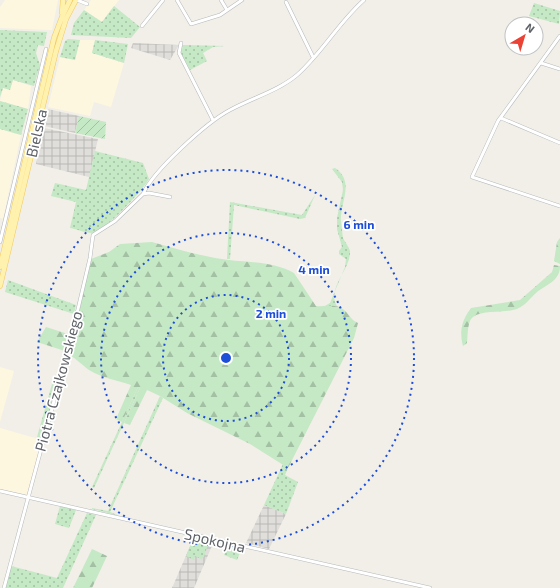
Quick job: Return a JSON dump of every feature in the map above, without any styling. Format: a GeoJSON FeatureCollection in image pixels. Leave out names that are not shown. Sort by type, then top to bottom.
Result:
{"type":"FeatureCollection","features":[{"type":"Feature","properties":{"kind":"main road"},"geometry":{"type":"LineString","coordinates":[[62,17],[63,0]]}},
{"type":"Feature","properties":{"kind":"main road","name":"Bielska"},"geometry":{"type":"LineString","coordinates":[[2,267],[4,246],[49,57],[62,17],[70,0]]}},
{"type":"Feature","properties":{"kind":"main road","name":"Bielska"},"geometry":{"type":"LineString","coordinates":[[2,267],[18,219],[57,45],[66,19],[76,0]]}},
{"type":"Feature","properties":{"kind":"main road"},"geometry":{"type":"LineString","coordinates":[[0,252],[4,246]]}},
{"type":"Feature","properties":{"kind":"main road"},"geometry":{"type":"LineString","coordinates":[[0,286],[2,267]]}},
{"type":"Feature","properties":{"kind":"street"},"geometry":{"type":"LineString","coordinates":[[76,0],[86,4]]}},
{"type":"Feature","properties":{"kind":"street"},"geometry":{"type":"LineString","coordinates":[[84,0],[86,4]]}},
{"type":"Feature","properties":{"kind":"street"},"geometry":{"type":"LineString","coordinates":[[86,4],[89,0]]}},
{"type":"Feature","properties":{"kind":"street"},"geometry":{"type":"LineString","coordinates":[[142,26],[163,0]]}},
{"type":"Feature","properties":{"kind":"street"},"geometry":{"type":"LineString","coordinates":[[177,0],[191,24],[213,18],[242,0]]}},
{"type":"Feature","properties":{"kind":"street"},"geometry":{"type":"LineString","coordinates":[[221,0],[227,10]]}},
{"type":"Feature","properties":{"kind":"street","name":"Piotra Czajkowskiego"},"geometry":{"type":"LineString","coordinates":[[4,588],[27,497],[74,326],[94,235],[115,221],[143,194],[152,180],[172,158],[213,120],[295,76],[314,57],[344,20],[364,0]]}},
{"type":"Feature","properties":{"kind":"street"},"geometry":{"type":"LineString","coordinates":[[286,2],[314,57]]}},
{"type":"Feature","properties":{"kind":"street"},"geometry":{"type":"LineString","coordinates":[[560,36],[500,118],[472,177],[560,206]]}},
{"type":"Feature","properties":{"kind":"street"},"geometry":{"type":"LineString","coordinates":[[181,43],[179,52],[213,120]]}},
{"type":"Feature","properties":{"kind":"street"},"geometry":{"type":"LineString","coordinates":[[0,242],[46,48]]}},
{"type":"Feature","properties":{"kind":"street"},"geometry":{"type":"LineString","coordinates":[[541,62],[560,69]]}},
{"type":"Feature","properties":{"kind":"street"},"geometry":{"type":"LineString","coordinates":[[500,118],[560,143]]}},
{"type":"Feature","properties":{"kind":"street"},"geometry":{"type":"LineString","coordinates":[[143,194],[149,193],[170,197]]}},
{"type":"Feature","properties":{"kind":"street","name":"Spokojna"},"geometry":{"type":"LineString","coordinates":[[0,491],[430,588]]}},
{"type":"Feature","properties":{"kind":"shaded area"},"geometry":{"type":"Polygon","coordinates":[[[5,0],[58,0],[52,30],[0,28],[0,7],[5,0]]]}},
{"type":"Feature","properties":{"kind":"shaded area"},"geometry":{"type":"Polygon","coordinates":[[[91,0],[119,0],[102,22],[84,10],[91,0]]]}},
{"type":"Feature","properties":{"kind":"shaded area"},"geometry":{"type":"Polygon","coordinates":[[[80,40],[95,40],[92,53],[124,63],[111,107],[94,102],[90,116],[48,107],[60,57],[75,60],[80,40]]]}},
{"type":"Feature","properties":{"kind":"shaded area"},"geometry":{"type":"Polygon","coordinates":[[[133,43],[179,45],[170,60],[131,48],[133,43]]]}},
{"type":"Feature","properties":{"kind":"shaded area"},"geometry":{"type":"Polygon","coordinates":[[[13,80],[31,86],[28,109],[0,101],[3,88],[13,80]]]}},
{"type":"Feature","properties":{"kind":"shaded area"},"geometry":{"type":"Polygon","coordinates":[[[48,109],[79,116],[75,133],[44,126],[48,109]]]}},
{"type":"Feature","properties":{"kind":"shaded area"},"geometry":{"type":"Polygon","coordinates":[[[44,128],[98,139],[89,177],[36,164],[44,128]]]}},
{"type":"Feature","properties":{"kind":"shaded area"},"geometry":{"type":"Polygon","coordinates":[[[0,129],[21,135],[3,219],[0,218],[0,129]]]}},
{"type":"Feature","properties":{"kind":"shaded area"},"geometry":{"type":"Polygon","coordinates":[[[0,367],[14,371],[0,422],[0,367]]]}},
{"type":"Feature","properties":{"kind":"shaded area"},"geometry":{"type":"Polygon","coordinates":[[[0,428],[42,440],[27,495],[0,489],[0,428]]]}},
{"type":"Feature","properties":{"kind":"shaded area"},"geometry":{"type":"Polygon","coordinates":[[[264,505],[286,514],[269,549],[246,543],[264,505]]]}},
{"type":"Feature","properties":{"kind":"shaded area"},"geometry":{"type":"Polygon","coordinates":[[[194,537],[214,541],[194,588],[172,588],[194,537]]]}},
{"type":"Feature","properties":{"kind":"green space"},"geometry":{"type":"Polygon","coordinates":[[[534,3],[560,11],[559,24],[544,20],[544,16],[529,16],[534,3]]]}},
{"type":"Feature","properties":{"kind":"green space"},"geometry":{"type":"Polygon","coordinates":[[[114,6],[140,27],[131,38],[71,35],[74,23],[84,10],[102,22],[114,6]]]}},
{"type":"Feature","properties":{"kind":"green space"},"geometry":{"type":"Polygon","coordinates":[[[0,30],[47,32],[44,46],[38,45],[36,53],[40,65],[34,86],[13,80],[10,90],[3,88],[0,97],[0,30]]]}},
{"type":"Feature","properties":{"kind":"green space"},"geometry":{"type":"Polygon","coordinates":[[[68,39],[80,40],[75,60],[60,57],[65,41],[68,39]]]}},
{"type":"Feature","properties":{"kind":"green space"},"geometry":{"type":"Polygon","coordinates":[[[95,40],[128,44],[124,63],[92,53],[95,40]]]}},
{"type":"Feature","properties":{"kind":"green space"},"geometry":{"type":"Polygon","coordinates":[[[183,45],[225,46],[213,47],[203,53],[207,61],[190,70],[181,53],[183,45]]]}},
{"type":"Feature","properties":{"kind":"green space"},"geometry":{"type":"Polygon","coordinates":[[[0,101],[28,109],[21,135],[0,129],[0,101]]]}},
{"type":"Feature","properties":{"kind":"green space"},"geometry":{"type":"Polygon","coordinates":[[[79,116],[106,122],[105,139],[75,133],[79,116]]]}},
{"type":"Feature","properties":{"kind":"green space"},"geometry":{"type":"Polygon","coordinates":[[[95,151],[143,163],[149,179],[131,201],[114,218],[98,231],[92,233],[70,228],[76,202],[51,196],[55,183],[86,190],[95,151]]]}},
{"type":"Feature","properties":{"kind":"green space"},"geometry":{"type":"Polygon","coordinates":[[[335,168],[345,180],[346,186],[341,222],[343,238],[350,251],[347,265],[341,276],[345,267],[346,259],[339,254],[342,247],[337,229],[337,218],[343,190],[342,182],[332,169],[335,168]]]}},
{"type":"Feature","properties":{"kind":"green space"},"geometry":{"type":"Polygon","coordinates":[[[315,195],[305,218],[300,219],[234,205],[230,259],[227,259],[230,202],[302,215],[315,195]]]}},
{"type":"Feature","properties":{"kind":"green space"},"geometry":{"type":"Polygon","coordinates":[[[560,238],[560,264],[554,261],[557,242],[560,238]]]}},
{"type":"Feature","properties":{"kind":"green space"},"geometry":{"type":"Polygon","coordinates":[[[152,242],[225,260],[265,264],[285,269],[294,273],[316,306],[334,306],[341,308],[358,323],[354,338],[288,468],[250,444],[187,413],[160,396],[147,390],[130,425],[124,423],[140,388],[138,387],[122,422],[116,419],[131,385],[94,373],[69,355],[91,259],[109,252],[120,244],[152,242]]]}},
{"type":"Feature","properties":{"kind":"green space"},"geometry":{"type":"Polygon","coordinates":[[[554,265],[560,266],[558,275],[555,279],[517,309],[487,312],[473,317],[469,325],[467,343],[463,346],[461,335],[462,326],[465,317],[471,308],[520,300],[552,272],[554,265]]]}},
{"type":"Feature","properties":{"kind":"green space"},"geometry":{"type":"Polygon","coordinates":[[[8,280],[76,305],[74,314],[5,292],[8,280]]]}},
{"type":"Feature","properties":{"kind":"green space"},"geometry":{"type":"Polygon","coordinates":[[[335,291],[334,299],[337,306],[323,307],[330,303],[335,291]]]}},
{"type":"Feature","properties":{"kind":"green space"},"geometry":{"type":"Polygon","coordinates":[[[46,327],[68,334],[65,351],[37,342],[46,327]]]}},
{"type":"Feature","properties":{"kind":"green space"},"geometry":{"type":"Polygon","coordinates":[[[52,384],[57,386],[42,439],[37,437],[52,384]]]}},
{"type":"Feature","properties":{"kind":"green space"},"geometry":{"type":"Polygon","coordinates":[[[138,387],[140,388],[94,488],[92,487],[138,387]]]}},
{"type":"Feature","properties":{"kind":"green space"},"geometry":{"type":"Polygon","coordinates":[[[160,396],[163,398],[110,512],[120,516],[92,509],[108,511],[160,396]]]}},
{"type":"Feature","properties":{"kind":"green space"},"geometry":{"type":"Polygon","coordinates":[[[283,464],[288,468],[285,475],[298,482],[286,514],[264,505],[283,464]]]}},
{"type":"Feature","properties":{"kind":"green space"},"geometry":{"type":"Polygon","coordinates":[[[60,506],[76,510],[69,528],[55,524],[60,506]]]}},
{"type":"Feature","properties":{"kind":"green space"},"geometry":{"type":"Polygon","coordinates":[[[87,513],[96,515],[63,588],[5,588],[11,566],[57,578],[87,513]]]}},
{"type":"Feature","properties":{"kind":"green space"},"geometry":{"type":"Polygon","coordinates":[[[194,537],[203,539],[208,544],[204,557],[201,559],[195,556],[194,560],[186,556],[194,537]]]}},
{"type":"Feature","properties":{"kind":"green space"},"geometry":{"type":"Polygon","coordinates":[[[229,544],[242,548],[237,560],[224,555],[229,544]]]}},
{"type":"Feature","properties":{"kind":"green space"},"geometry":{"type":"Polygon","coordinates":[[[92,549],[107,556],[92,588],[73,588],[92,549]]]}}]}
